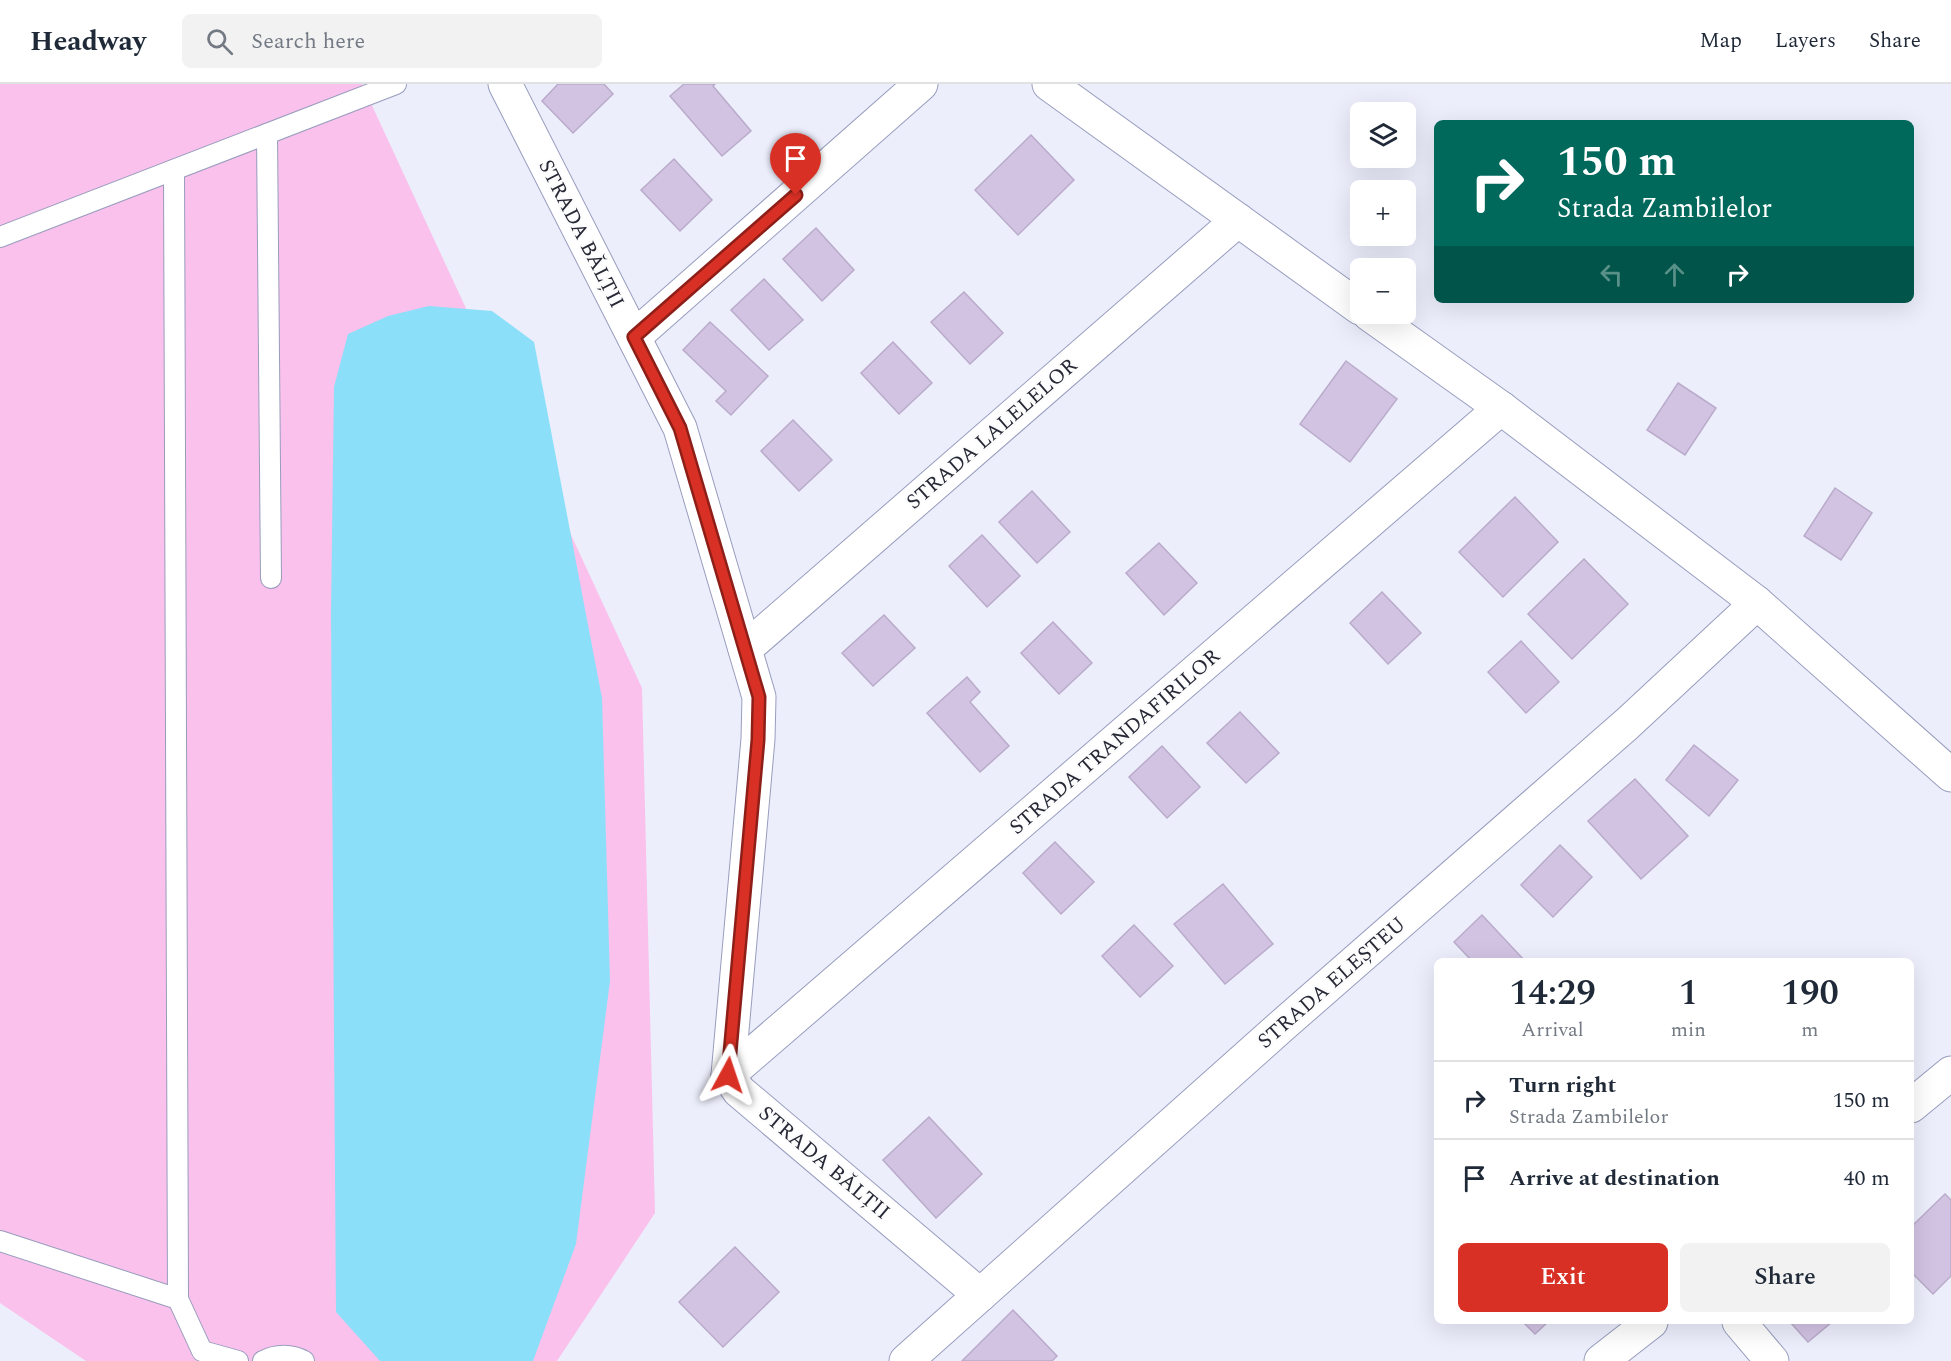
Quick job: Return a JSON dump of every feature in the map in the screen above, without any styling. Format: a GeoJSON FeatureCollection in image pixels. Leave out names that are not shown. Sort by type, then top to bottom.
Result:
{"type":"FeatureCollection","features":[{"type":"Feature","properties":{"kind":"street","name":"STRADA BĂLȚII"},"geometry":{"type":"LineString","coordinates":[[505,84],[680,428],[759,697],[728,1075],[740,1091],[980,1295]]}},
{"type":"Feature","properties":{"kind":"street"},"geometry":{"type":"LineString","coordinates":[[634,337],[921,84]]}},
{"type":"Feature","properties":{"kind":"street"},"geometry":{"type":"LineString","coordinates":[[1049,84],[1350,301]]}},
{"type":"Feature","properties":{"kind":"street","name":"STRADA LALELELOR"},"geometry":{"type":"LineString","coordinates":[[745,649],[1238,220]]}},
{"type":"Feature","properties":{"kind":"street"},"geometry":{"type":"LineString","coordinates":[[1383,324],[1501,408],[1757,603],[1951,775]]}},
{"type":"Feature","properties":{"kind":"street","name":"STRADA TRANDAFIRILOR"},"geometry":{"type":"LineString","coordinates":[[728,1075],[1501,408]]}},
{"type":"Feature","properties":{"kind":"street","name":"STRADA ELEȘTEU"},"geometry":{"type":"LineString","coordinates":[[906,1361],[1294,1015],[1627,724],[1757,603]]}},
{"type":"Feature","properties":{"kind":"street"},"geometry":{"type":"LineString","coordinates":[[1914,1104],[1951,1073]]}},
{"type":"Feature","properties":{"kind":"street"},"geometry":{"type":"LineString","coordinates":[[1601,1361],[1648,1324]]}},
{"type":"Feature","properties":{"kind":"street"},"geometry":{"type":"LineString","coordinates":[[1742,1324],[1772,1361]]}},
{"type":"Feature","properties":{"kind":"lane"},"geometry":{"type":"LineString","coordinates":[[0,237],[396,84]]}},
{"type":"Feature","properties":{"kind":"lane"},"geometry":{"type":"LineString","coordinates":[[267,134],[271,578]]}},
{"type":"Feature","properties":{"kind":"lane"},"geometry":{"type":"LineString","coordinates":[[174,170],[178,1299],[202,1351],[238,1361]]}},
{"type":"Feature","properties":{"kind":"lane"},"geometry":{"type":"LineString","coordinates":[[0,1241],[178,1299]]}},
{"type":"Feature","properties":{"kind":"lane"},"geometry":{"type":"LineString","coordinates":[[263,1361],[283,1355],[304,1361]]}},
{"type":"Feature","properties":{"kind":"shaded area"},"geometry":{"type":"Polygon","coordinates":[[[0,84],[362,84],[642,688],[655,1213],[557,1361],[86,1361],[0,1303],[0,84]]]}},
{"type":"Feature","properties":{"kind":"water"},"geometry":{"type":"Polygon","coordinates":[[[429,306],[492,311],[534,342],[602,698],[610,981],[576,1244],[533,1361],[380,1361],[336,1312],[331,614],[334,387],[348,334],[388,316],[429,306]]]}},
{"type":"Feature","properties":{"kind":"building"},"geometry":{"type":"Polygon","coordinates":[[[558,84],[604,84],[613,94],[573,133],[542,101],[558,84]]]}},
{"type":"Feature","properties":{"kind":"building"},"geometry":{"type":"Polygon","coordinates":[[[684,84],[715,84],[713,86],[751,131],[722,156],[670,96],[684,84]]]}},
{"type":"Feature","properties":{"kind":"building"},"geometry":{"type":"Polygon","coordinates":[[[1031,135],[1074,180],[1018,235],[975,190],[1031,135]]]}},
{"type":"Feature","properties":{"kind":"building"},"geometry":{"type":"Polygon","coordinates":[[[674,159],[712,200],[680,231],[641,190],[674,159]]]}},
{"type":"Feature","properties":{"kind":"building"},"geometry":{"type":"Polygon","coordinates":[[[816,228],[854,270],[822,301],[783,259],[816,228]]]}},
{"type":"Feature","properties":{"kind":"building"},"geometry":{"type":"Polygon","coordinates":[[[764,279],[803,320],[769,350],[731,310],[764,279]]]}},
{"type":"Feature","properties":{"kind":"building"},"geometry":{"type":"Polygon","coordinates":[[[964,292],[1003,333],[970,364],[931,322],[964,292]]]}},
{"type":"Feature","properties":{"kind":"building"},"geometry":{"type":"Polygon","coordinates":[[[710,322],[768,376],[731,415],[716,401],[726,391],[683,350],[710,322]]]}},
{"type":"Feature","properties":{"kind":"building"},"geometry":{"type":"Polygon","coordinates":[[[893,342],[932,383],[899,414],[861,373],[893,342]]]}},
{"type":"Feature","properties":{"kind":"building"},"geometry":{"type":"Polygon","coordinates":[[[1346,361],[1397,399],[1350,462],[1300,424],[1346,361]]]}},
{"type":"Feature","properties":{"kind":"building"},"geometry":{"type":"Polygon","coordinates":[[[1678,383],[1716,408],[1685,455],[1647,430],[1678,383]]]}},
{"type":"Feature","properties":{"kind":"building"},"geometry":{"type":"Polygon","coordinates":[[[793,420],[832,460],[799,491],[761,451],[793,420]]]}},
{"type":"Feature","properties":{"kind":"building"},"geometry":{"type":"Polygon","coordinates":[[[1835,488],[1872,513],[1841,560],[1804,536],[1835,488]]]}},
{"type":"Feature","properties":{"kind":"building"},"geometry":{"type":"Polygon","coordinates":[[[1032,491],[1070,532],[1037,563],[999,522],[1032,491]]]}},
{"type":"Feature","properties":{"kind":"building"},"geometry":{"type":"Polygon","coordinates":[[[1515,497],[1558,542],[1503,597],[1459,552],[1515,497]]]}},
{"type":"Feature","properties":{"kind":"building"},"geometry":{"type":"Polygon","coordinates":[[[982,535],[1020,576],[987,607],[949,566],[982,535]]]}},
{"type":"Feature","properties":{"kind":"building"},"geometry":{"type":"Polygon","coordinates":[[[1159,543],[1197,583],[1164,615],[1126,573],[1159,543]]]}},
{"type":"Feature","properties":{"kind":"building"},"geometry":{"type":"Polygon","coordinates":[[[1584,559],[1628,604],[1572,659],[1528,614],[1584,559]]]}},
{"type":"Feature","properties":{"kind":"building"},"geometry":{"type":"Polygon","coordinates":[[[1382,592],[1421,633],[1388,664],[1350,623],[1382,592]]]}},
{"type":"Feature","properties":{"kind":"building"},"geometry":{"type":"Polygon","coordinates":[[[884,615],[915,648],[873,686],[842,653],[884,615]]]}},
{"type":"Feature","properties":{"kind":"building"},"geometry":{"type":"Polygon","coordinates":[[[1053,622],[1092,663],[1059,694],[1021,653],[1053,622]]]}},
{"type":"Feature","properties":{"kind":"building"},"geometry":{"type":"Polygon","coordinates":[[[1521,641],[1559,682],[1526,713],[1488,672],[1521,641]]]}},
{"type":"Feature","properties":{"kind":"building"},"geometry":{"type":"Polygon","coordinates":[[[967,677],[980,692],[970,702],[1009,746],[980,772],[927,713],[967,677]]]}},
{"type":"Feature","properties":{"kind":"building"},"geometry":{"type":"Polygon","coordinates":[[[1240,712],[1279,753],[1246,783],[1207,743],[1240,712]]]}},
{"type":"Feature","properties":{"kind":"building"},"geometry":{"type":"Polygon","coordinates":[[[1694,745],[1738,780],[1709,816],[1666,780],[1694,745]]]}},
{"type":"Feature","properties":{"kind":"building"},"geometry":{"type":"Polygon","coordinates":[[[1162,746],[1200,787],[1167,818],[1129,777],[1162,746]]]}},
{"type":"Feature","properties":{"kind":"building"},"geometry":{"type":"Polygon","coordinates":[[[1635,779],[1688,836],[1641,879],[1588,821],[1635,779]]]}},
{"type":"Feature","properties":{"kind":"building"},"geometry":{"type":"Polygon","coordinates":[[[1055,842],[1094,882],[1061,914],[1023,873],[1055,842]]]}},
{"type":"Feature","properties":{"kind":"building"},"geometry":{"type":"Polygon","coordinates":[[[1560,845],[1592,877],[1553,917],[1521,885],[1560,845]]]}},
{"type":"Feature","properties":{"kind":"building"},"geometry":{"type":"Polygon","coordinates":[[[1223,884],[1273,944],[1225,984],[1174,924],[1223,884]]]}},
{"type":"Feature","properties":{"kind":"building"},"geometry":{"type":"Polygon","coordinates":[[[1482,915],[1522,958],[1469,958],[1454,942],[1482,915]]]}},
{"type":"Feature","properties":{"kind":"building"},"geometry":{"type":"Polygon","coordinates":[[[1134,925],[1173,966],[1140,997],[1102,956],[1134,925]]]}},
{"type":"Feature","properties":{"kind":"building"},"geometry":{"type":"Polygon","coordinates":[[[929,1117],[982,1174],[936,1218],[883,1160],[929,1117]]]}},
{"type":"Feature","properties":{"kind":"building"},"geometry":{"type":"Polygon","coordinates":[[[1945,1194],[1951,1200],[1951,1276],[1933,1294],[1914,1275],[1914,1224],[1945,1194]]]}},
{"type":"Feature","properties":{"kind":"building"},"geometry":{"type":"Polygon","coordinates":[[[735,1247],[779,1292],[723,1347],[679,1302],[735,1247]]]}},
{"type":"Feature","properties":{"kind":"building"},"geometry":{"type":"Polygon","coordinates":[[[1013,1310],[1057,1356],[1052,1361],[962,1361],[1013,1310]]]}},
{"type":"Feature","properties":{"kind":"building"},"geometry":{"type":"Polygon","coordinates":[[[1525,1324],[1546,1324],[1535,1334],[1525,1324]]]}},
{"type":"Feature","properties":{"kind":"building"},"geometry":{"type":"Polygon","coordinates":[[[1792,1324],[1830,1324],[1808,1342],[1792,1324]]]}},
{"type":"Feature","properties":{"kind":"route"},"geometry":{"type":"LineString","coordinates":[[728,1075],[758,740],[759,697],[680,428],[634,337],[796,195]]}}]}
